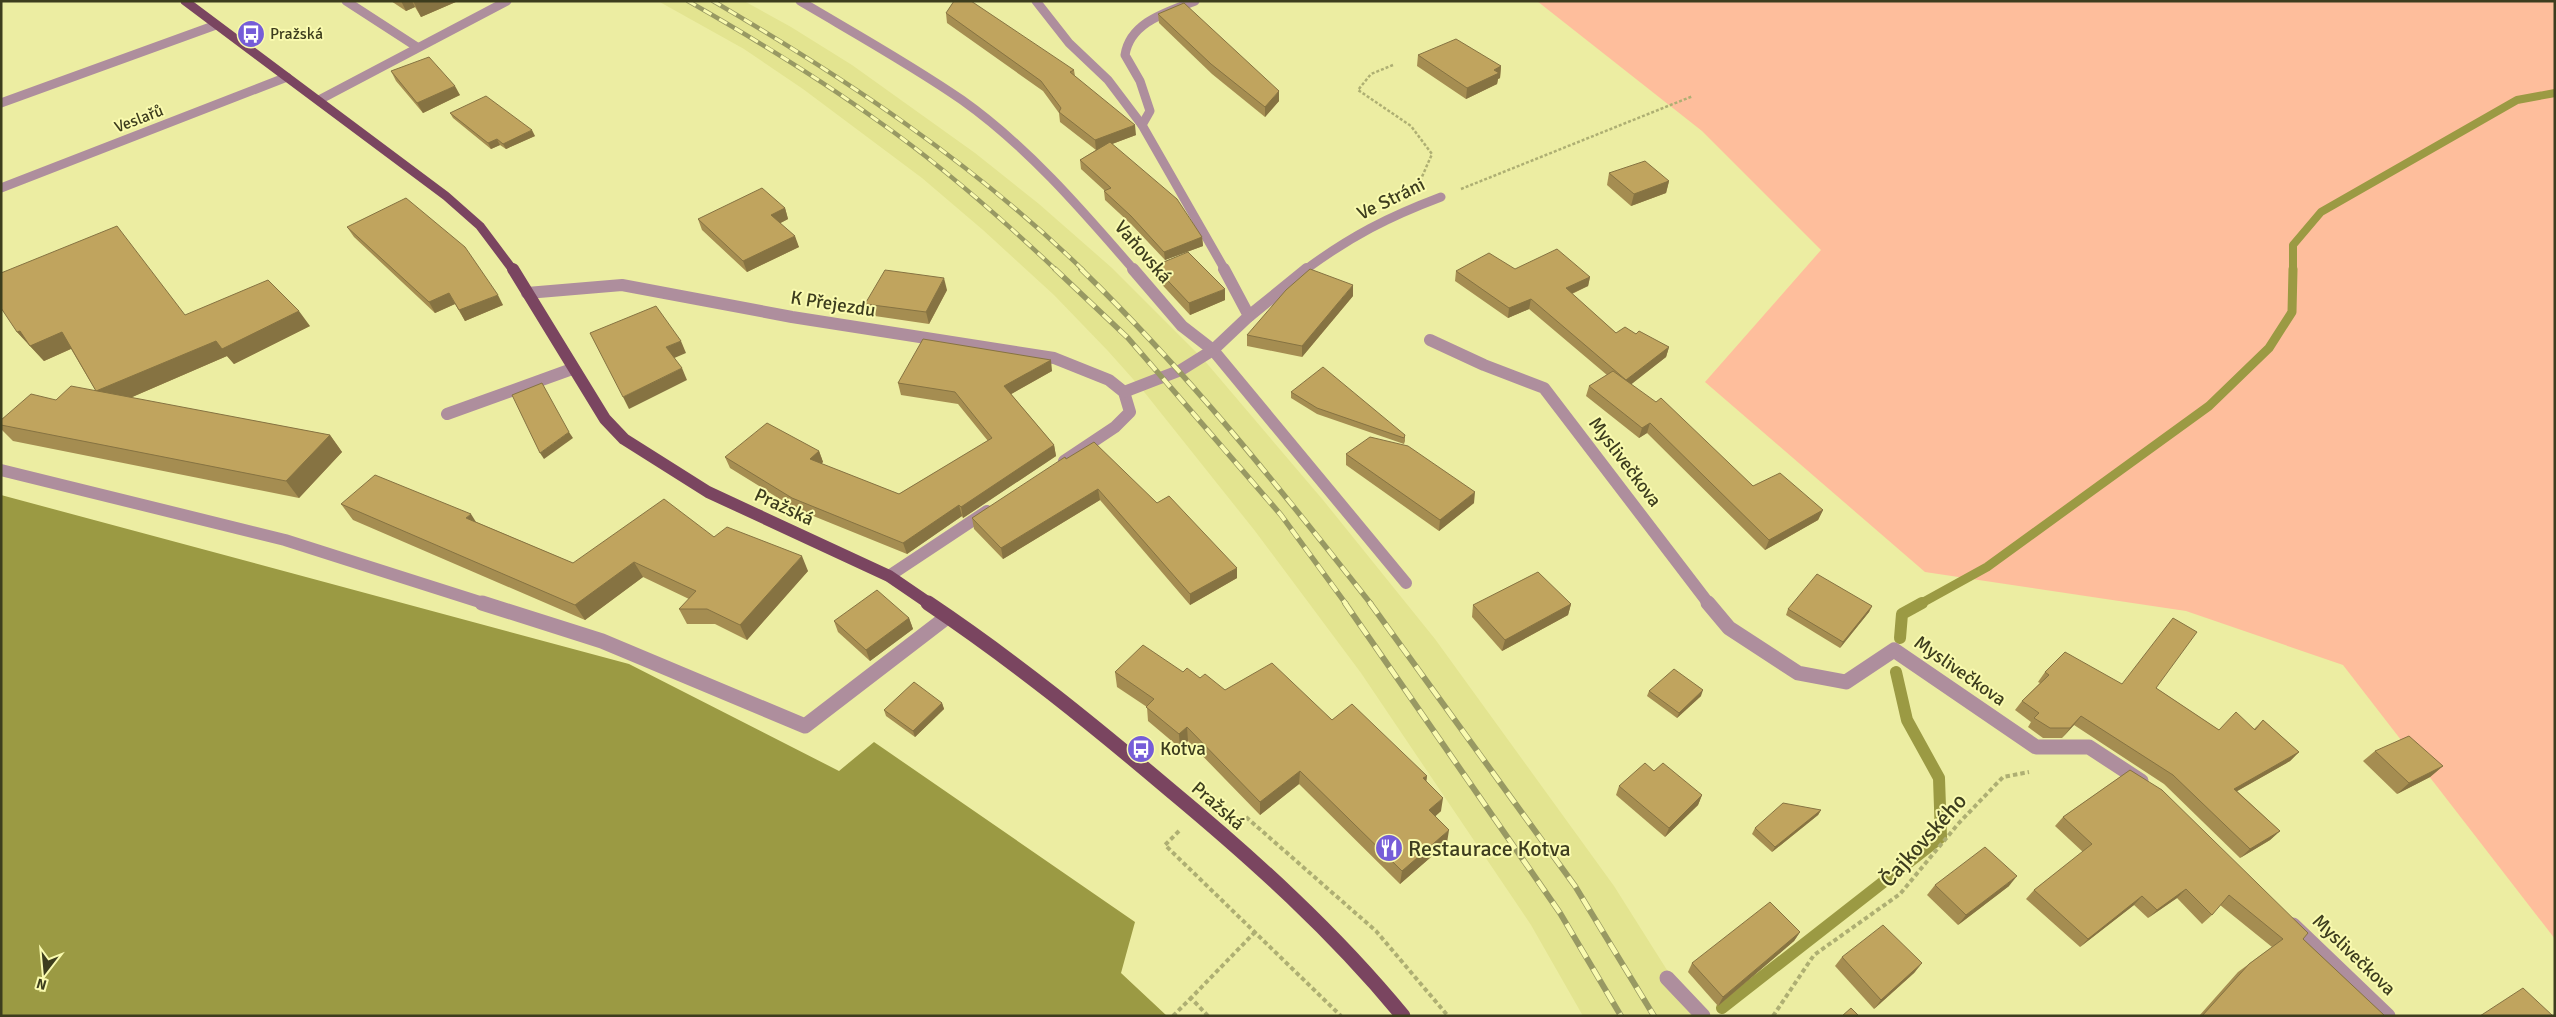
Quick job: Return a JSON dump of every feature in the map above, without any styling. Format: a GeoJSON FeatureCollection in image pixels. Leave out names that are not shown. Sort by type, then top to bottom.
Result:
{"type":"FeatureCollection","features":[{"type":"Feature","properties":{"kind":"main road","name":"Pražská"},"geometry":{"type":"LineString","coordinates":[[185,1],[446,196],[480,226],[509,263],[572,369],[605,420],[624,440],[708,492],[889,576],[1001,653],[1108,737],[1293,897],[1376,983],[1403,1016]]}},
{"type":"Feature","properties":{"kind":"street"},"geometry":{"type":"LineString","coordinates":[[346,1],[417,47]]}},
{"type":"Feature","properties":{"kind":"street"},"geometry":{"type":"LineString","coordinates":[[319,100],[507,1]]}},
{"type":"Feature","properties":{"kind":"street","name":"Vaňovská"},"geometry":{"type":"LineString","coordinates":[[800,1],[899,59],[962,101],[1024,152],[1082,210],[1182,326],[1213,350],[1406,584]]}},
{"type":"Feature","properties":{"kind":"street"},"geometry":{"type":"LineString","coordinates":[[1036,1],[1069,43],[1108,80],[1142,125],[1236,289],[1249,316]]}},
{"type":"Feature","properties":{"kind":"street"},"geometry":{"type":"LineString","coordinates":[[1142,125],[1150,111],[1140,81],[1125,55],[1128,39],[1134,32],[1172,10],[1195,1]]}},
{"type":"Feature","properties":{"kind":"street"},"geometry":{"type":"LineString","coordinates":[[1,103],[216,25]]}},
{"type":"Feature","properties":{"kind":"street","name":"Veslařů"},"geometry":{"type":"LineString","coordinates":[[1,188],[287,77]]}},
{"type":"Feature","properties":{"kind":"street","name":"Ve Stráni"},"geometry":{"type":"LineString","coordinates":[[1213,350],[1289,281],[1331,251],[1388,217],[1440,197]]}},
{"type":"Feature","properties":{"kind":"street","name":"K Přejezdu"},"geometry":{"type":"LineString","coordinates":[[527,293],[622,285],[792,317],[1054,358],[1109,380],[1124,392]]}},
{"type":"Feature","properties":{"kind":"street","name":"Myslivečkova"},"geometry":{"type":"LineString","coordinates":[[1430,340],[1484,365],[1544,388],[1683,572],[1730,628],[1798,673],[1846,682],[1894,650],[2036,747],[2089,747],[2151,787]]}},
{"type":"Feature","properties":{"kind":"street"},"geometry":{"type":"LineString","coordinates":[[1050,470],[1115,428],[1130,412],[1124,392],[1181,370],[1213,350]]}},
{"type":"Feature","properties":{"kind":"street"},"geometry":{"type":"LineString","coordinates":[[447,414],[572,369]]}},
{"type":"Feature","properties":{"kind":"street"},"geometry":{"type":"LineString","coordinates":[[1,470],[285,540],[425,584],[602,641],[805,726],[947,617]]}},
{"type":"Feature","properties":{"kind":"street"},"geometry":{"type":"LineString","coordinates":[[889,576],[1000,502]]}},
{"type":"Feature","properties":{"kind":"street","name":"Myslivečkova"},"geometry":{"type":"LineString","coordinates":[[2280,912],[2388,1016]]}},
{"type":"Feature","properties":{"kind":"street"},"geometry":{"type":"LineString","coordinates":[[1667,978],[1703,1016]]}},
{"type":"Feature","properties":{"kind":"path","name":"Ve Stráni"},"geometry":{"type":"LineString","coordinates":[[1393,65],[1371,74],[1358,90],[1411,126],[1432,154],[1420,183],[1440,197]]}},
{"type":"Feature","properties":{"kind":"path"},"geometry":{"type":"LineString","coordinates":[[1440,197],[1692,96]]}},
{"type":"Feature","properties":{"kind":"path","name":"Čajkovského"},"geometry":{"type":"LineString","coordinates":[[1773,1016],[1814,955],[1900,894],[1958,824],[2003,777],[2031,772]]}},
{"type":"Feature","properties":{"kind":"path"},"geometry":{"type":"LineString","coordinates":[[1197,812],[1165,845],[1256,931],[1341,1016]]}},
{"type":"Feature","properties":{"kind":"path"},"geometry":{"type":"LineString","coordinates":[[1244,816],[1376,931],[1448,1016]]}},
{"type":"Feature","properties":{"kind":"path"},"geometry":{"type":"LineString","coordinates":[[1172,1016],[1256,931]]}},
{"type":"Feature","properties":{"kind":"path"},"geometry":{"type":"LineString","coordinates":[[1191,998],[1208,1016]]}},
{"type":"Feature","properties":{"kind":"shaded area"},"geometry":{"type":"Polygon","coordinates":[[[658,1],[744,1],[791,27],[852,65],[975,153],[1039,204],[1112,268],[1204,360],[1323,500],[1435,639],[1614,886],[1696,1016],[1583,1016],[1531,925],[1361,673],[1255,531],[1141,388],[1108,351],[1054,295],[983,230],[922,178],[803,89],[744,49],[658,1]]]}},
{"type":"Feature","properties":{"kind":"shaded area"},"geometry":{"type":"Polygon","coordinates":[[[1537,1],[2555,1],[2555,939],[2343,665],[2186,611],[1925,572],[1705,382],[1821,250],[1702,131],[1537,1]]]}},
{"type":"Feature","properties":{"kind":"shaded area"},"geometry":{"type":"Polygon","coordinates":[[[1,495],[629,664],[839,771],[874,742],[1135,922],[1121,973],[1167,1016],[1,1016],[1,495]]]}},
{"type":"Feature","properties":{"kind":"building"},"geometry":{"type":"Polygon","coordinates":[[[954,1],[971,1],[1074,70],[1070,72],[1135,125],[1095,140],[1059,112],[1061,108],[1041,81],[946,13],[954,1]]]}},
{"type":"Feature","properties":{"kind":"building"},"geometry":{"type":"Polygon","coordinates":[[[1184,3],[1279,91],[1265,107],[1211,64],[1158,14],[1184,3]]]}},
{"type":"Feature","properties":{"kind":"building"},"geometry":{"type":"Polygon","coordinates":[[[1456,39],[1501,66],[1494,70],[1499,73],[1467,88],[1418,55],[1456,39]]]}},
{"type":"Feature","properties":{"kind":"building"},"geometry":{"type":"Polygon","coordinates":[[[429,57],[455,86],[417,103],[391,71],[429,57]]]}},
{"type":"Feature","properties":{"kind":"building"},"geometry":{"type":"Polygon","coordinates":[[[486,96],[532,130],[503,144],[497,139],[488,143],[450,113],[486,96]]]}},
{"type":"Feature","properties":{"kind":"building"},"geometry":{"type":"Polygon","coordinates":[[[1110,142],[1177,199],[1202,237],[1164,252],[1131,216],[1104,191],[1111,188],[1080,160],[1110,142]]]}},
{"type":"Feature","properties":{"kind":"building"},"geometry":{"type":"Polygon","coordinates":[[[1645,161],[1669,181],[1634,194],[1609,173],[1645,161]]]}},
{"type":"Feature","properties":{"kind":"building"},"geometry":{"type":"Polygon","coordinates":[[[762,188],[785,208],[771,215],[795,236],[743,261],[698,219],[762,188]]]}},
{"type":"Feature","properties":{"kind":"building"},"geometry":{"type":"Polygon","coordinates":[[[406,198],[465,247],[498,295],[459,310],[449,293],[429,302],[347,227],[406,198]]]}},
{"type":"Feature","properties":{"kind":"building"},"geometry":{"type":"Polygon","coordinates":[[[117,226],[185,315],[268,280],[299,311],[222,349],[216,341],[96,391],[62,332],[30,346],[20,331],[17,332],[1,308],[1,273],[117,226]]]}},
{"type":"Feature","properties":{"kind":"building"},"geometry":{"type":"Polygon","coordinates":[[[1557,249],[1590,277],[1566,288],[1616,333],[1625,327],[1636,334],[1639,331],[1669,347],[1626,380],[1531,299],[1509,308],[1456,271],[1489,253],[1515,269],[1557,249]]]}},
{"type":"Feature","properties":{"kind":"building"},"geometry":{"type":"Polygon","coordinates":[[[1188,252],[1225,289],[1189,303],[1154,266],[1188,252]]]}},
{"type":"Feature","properties":{"kind":"building"},"geometry":{"type":"Polygon","coordinates":[[[1310,269],[1353,285],[1302,346],[1247,335],[1286,290],[1310,269]]]}},
{"type":"Feature","properties":{"kind":"building"},"geometry":{"type":"Polygon","coordinates":[[[885,270],[944,278],[926,312],[865,304],[885,270]]]}},
{"type":"Feature","properties":{"kind":"building"},"geometry":{"type":"Polygon","coordinates":[[[656,306],[681,341],[666,347],[682,368],[623,397],[590,333],[656,306]]]}},
{"type":"Feature","properties":{"kind":"building"},"geometry":{"type":"Polygon","coordinates":[[[923,339],[1051,360],[1004,386],[1054,445],[903,543],[792,498],[725,457],[767,423],[819,451],[810,459],[899,494],[992,438],[955,392],[898,383],[923,339]]]}},
{"type":"Feature","properties":{"kind":"building"},"geometry":{"type":"Polygon","coordinates":[[[1323,367],[1405,435],[1404,438],[1317,408],[1291,392],[1323,367]]]}},
{"type":"Feature","properties":{"kind":"building"},"geometry":{"type":"Polygon","coordinates":[[[1613,371],[1656,402],[1661,398],[1753,486],[1780,473],[1823,510],[1769,540],[1650,423],[1642,428],[1589,386],[1613,371]]]}},
{"type":"Feature","properties":{"kind":"building"},"geometry":{"type":"Polygon","coordinates":[[[542,383],[569,432],[540,453],[512,395],[542,383]]]}},
{"type":"Feature","properties":{"kind":"building"},"geometry":{"type":"Polygon","coordinates":[[[71,386],[330,435],[286,481],[1,425],[1,420],[31,394],[56,400],[71,386]]]}},
{"type":"Feature","properties":{"kind":"building"},"geometry":{"type":"Polygon","coordinates":[[[1370,437],[1408,446],[1475,492],[1440,520],[1346,454],[1370,437]]]}},
{"type":"Feature","properties":{"kind":"building"},"geometry":{"type":"Polygon","coordinates":[[[1094,442],[1157,503],[1169,496],[1237,568],[1190,594],[1098,489],[1001,548],[972,518],[1065,457],[1066,459],[1094,442]]]}},
{"type":"Feature","properties":{"kind":"building"},"geometry":{"type":"Polygon","coordinates":[[[375,475],[471,514],[466,518],[573,563],[664,499],[714,537],[727,527],[802,556],[740,625],[707,609],[679,609],[696,591],[634,562],[575,605],[341,504],[375,475]]]}},
{"type":"Feature","properties":{"kind":"building"},"geometry":{"type":"Polygon","coordinates":[[[1538,572],[1571,604],[1505,640],[1473,605],[1538,572]]]}},
{"type":"Feature","properties":{"kind":"building"},"geometry":{"type":"Polygon","coordinates":[[[1817,574],[1872,606],[1843,642],[1788,609],[1817,574]]]}},
{"type":"Feature","properties":{"kind":"building"},"geometry":{"type":"Polygon","coordinates":[[[877,590],[909,618],[866,650],[834,621],[877,590]]]}},
{"type":"Feature","properties":{"kind":"building"},"geometry":{"type":"Polygon","coordinates":[[[2173,618],[2197,632],[2156,688],[2219,730],[2236,712],[2255,730],[2263,720],[2299,752],[2234,789],[2280,831],[2250,849],[2173,775],[2081,716],[2070,728],[2050,728],[2034,718],[2039,713],[2022,701],[2049,675],[2045,672],[2065,652],[2122,684],[2173,618]]]}},
{"type":"Feature","properties":{"kind":"building"},"geometry":{"type":"Polygon","coordinates":[[[1143,645],[1183,672],[1187,668],[1200,678],[1205,674],[1225,690],[1272,663],[1332,720],[1352,704],[1427,776],[1423,778],[1443,798],[1429,810],[1449,830],[1402,871],[1300,771],[1260,802],[1187,727],[1179,734],[1146,707],[1154,699],[1115,672],[1143,645]]]}},
{"type":"Feature","properties":{"kind":"building"},"geometry":{"type":"Polygon","coordinates":[[[1674,669],[1703,690],[1679,713],[1649,691],[1674,669]]]}},
{"type":"Feature","properties":{"kind":"building"},"geometry":{"type":"Polygon","coordinates":[[[914,682],[942,703],[913,731],[884,710],[914,682]]]}},
{"type":"Feature","properties":{"kind":"building"},"geometry":{"type":"Polygon","coordinates":[[[2409,736],[2443,766],[2409,783],[2375,751],[2409,736]]]}},
{"type":"Feature","properties":{"kind":"building"},"geometry":{"type":"Polygon","coordinates":[[[1645,763],[1654,771],[1663,763],[1702,795],[1669,828],[1619,786],[1645,763]]]}},
{"type":"Feature","properties":{"kind":"building"},"geometry":{"type":"Polygon","coordinates":[[[2130,770],[2162,790],[2308,933],[2303,939],[2385,1016],[2202,1016],[2249,964],[2283,939],[2229,895],[2212,915],[2186,889],[2157,910],[2142,896],[2088,939],[2034,890],[2092,844],[2063,817],[2130,770]]]}},
{"type":"Feature","properties":{"kind":"building"},"geometry":{"type":"Polygon","coordinates":[[[1783,803],[1821,810],[1775,847],[1755,828],[1783,803]]]}},
{"type":"Feature","properties":{"kind":"building"},"geometry":{"type":"Polygon","coordinates":[[[1985,847],[2017,876],[1966,915],[1935,885],[1985,847]]]}},
{"type":"Feature","properties":{"kind":"building"},"geometry":{"type":"Polygon","coordinates":[[[1770,902],[1800,932],[1723,997],[1692,963],[1770,902]]]}},
{"type":"Feature","properties":{"kind":"building"},"geometry":{"type":"Polygon","coordinates":[[[1883,925],[1922,963],[1881,1000],[1842,957],[1883,925]]]}},
{"type":"Feature","properties":{"kind":"building"},"geometry":{"type":"Polygon","coordinates":[[[2523,988],[2553,1016],[2480,1016],[2523,988]]]}},
{"type":"Feature","properties":{"kind":"building"},"geometry":{"type":"Polygon","coordinates":[[[1851,1008],[1859,1016],[1842,1016],[1851,1008]]]}},
{"type":"Feature","properties":{"kind":"waterway"},"geometry":{"type":"LineString","coordinates":[[2293,269],[2293,245],[2321,212],[2517,100],[2555,93]]}},
{"type":"Feature","properties":{"kind":"waterway"},"geometry":{"type":"LineString","coordinates":[[1920,604],[1987,567],[2209,406],[2269,348],[2292,312],[2293,269]]}},
{"type":"Feature","properties":{"kind":"waterway"},"geometry":{"type":"LineString","coordinates":[[1900,638],[1902,614],[1922,603]]}},
{"type":"Feature","properties":{"kind":"waterway"},"geometry":{"type":"LineString","coordinates":[[1722,1008],[1941,837],[1939,778],[1907,720],[1896,672]]}},
{"type":"Feature","properties":{"kind":"railway"},"geometry":{"type":"LineString","coordinates":[[688,1],[808,73],[925,155],[970,192],[1056,270]]}},
{"type":"Feature","properties":{"kind":"railway"},"geometry":{"type":"LineString","coordinates":[[713,1],[811,60],[906,124],[997,194],[1083,270]]}},
{"type":"Feature","properties":{"kind":"railway"},"geometry":{"type":"LineString","coordinates":[[1055,269],[1128,338],[1281,515],[1346,604]]}},
{"type":"Feature","properties":{"kind":"railway"},"geometry":{"type":"LineString","coordinates":[[1081,269],[1196,390],[1267,474],[1371,604]]}},
{"type":"Feature","properties":{"kind":"railway"},"geometry":{"type":"LineString","coordinates":[[1345,603],[1560,913],[1621,1016]]}},
{"type":"Feature","properties":{"kind":"railway"},"geometry":{"type":"LineString","coordinates":[[1370,603],[1575,886],[1654,1016]]}},
{"type":"Feature","properties":{"kind":"place","name":"Pražská"},"geometry":{"type":"Point","coordinates":[251,34]}},
{"type":"Feature","properties":{"kind":"place","name":"Kotva"},"geometry":{"type":"Point","coordinates":[1141,749]}},
{"type":"Feature","properties":{"kind":"place","name":"Restaurace Kotva"},"geometry":{"type":"Point","coordinates":[1389,848]}}]}
